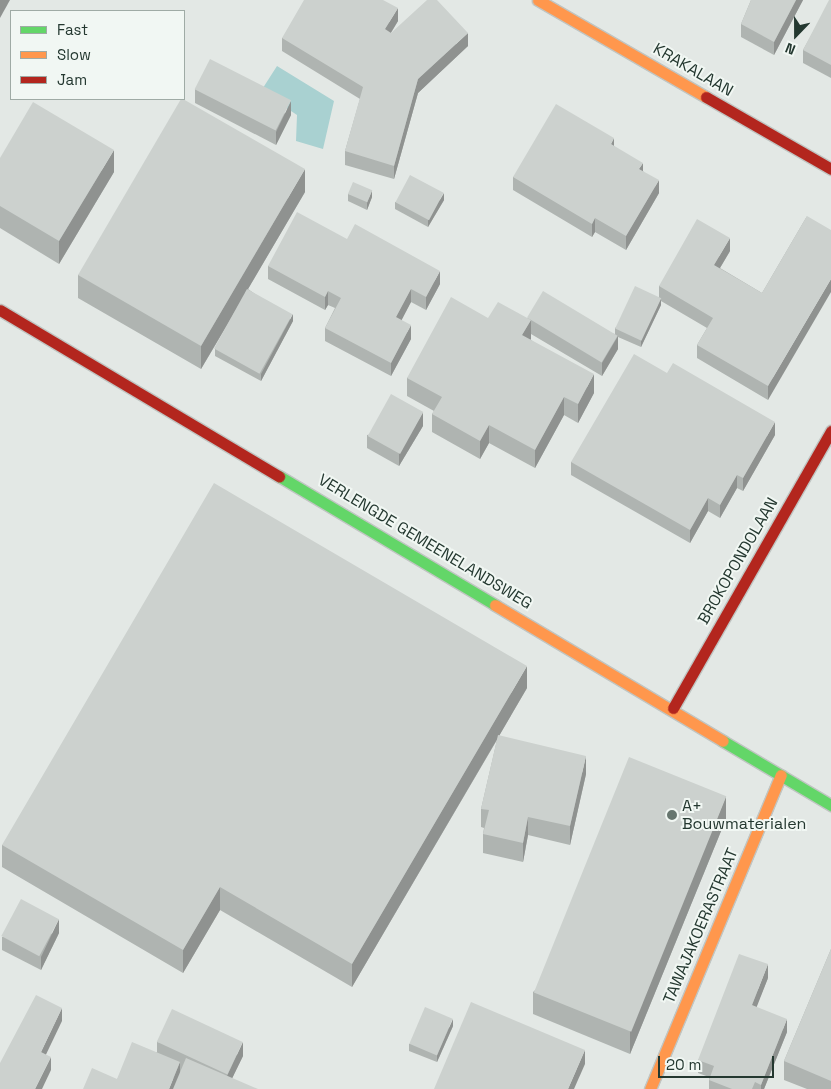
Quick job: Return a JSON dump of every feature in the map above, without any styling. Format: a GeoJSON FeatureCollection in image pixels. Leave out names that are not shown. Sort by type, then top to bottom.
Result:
{"type":"FeatureCollection","features":[{"type":"Feature","properties":{"kind":"street","name":"KRAKALAAN"},"geometry":{"type":"LineString","coordinates":[[538,0],[831,168]]}},
{"type":"Feature","properties":{"kind":"street","name":"VERLENGDE GEMEENELANDSWEG"},"geometry":{"type":"LineString","coordinates":[[0,310],[673,708],[831,805]]}},
{"type":"Feature","properties":{"kind":"street","name":"BROKOPONDOLAAN"},"geometry":{"type":"LineString","coordinates":[[673,708],[831,431]]}},
{"type":"Feature","properties":{"kind":"street","name":"TAWAJAKOERASTRAAT"},"geometry":{"type":"LineString","coordinates":[[650,1089],[781,775]]}},
{"type":"Feature","properties":{"kind":"water"},"geometry":{"type":"Polygon","coordinates":[[[277,66],[334,101],[323,149],[296,141],[297,115],[261,91],[277,66]]]}},
{"type":"Feature","properties":{"kind":"building"},"geometry":{"type":"Polygon","coordinates":[[[304,0],[383,0],[398,8],[385,29],[391,33],[427,0],[437,0],[468,33],[418,79],[394,166],[345,151],[363,87],[282,38],[304,0]]]}},
{"type":"Feature","properties":{"kind":"building"},"geometry":{"type":"Polygon","coordinates":[[[751,0],[796,0],[774,42],[741,24],[751,0]]]}},
{"type":"Feature","properties":{"kind":"building"},"geometry":{"type":"Polygon","coordinates":[[[829,0],[831,0],[831,65],[803,50],[829,0]]]}},
{"type":"Feature","properties":{"kind":"building"},"geometry":{"type":"Polygon","coordinates":[[[210,59],[291,100],[276,131],[195,89],[210,59]]]}},
{"type":"Feature","properties":{"kind":"building"},"geometry":{"type":"Polygon","coordinates":[[[180,100],[185,100],[305,169],[201,346],[78,275],[180,100]]]}},
{"type":"Feature","properties":{"kind":"building"},"geometry":{"type":"Polygon","coordinates":[[[33,102],[114,150],[59,241],[0,206],[0,158],[33,102]]]}},
{"type":"Feature","properties":{"kind":"building"},"geometry":{"type":"Polygon","coordinates":[[[556,104],[614,138],[611,144],[643,163],[639,169],[659,180],[626,236],[595,218],[592,224],[513,177],[556,104]]]}},
{"type":"Feature","properties":{"kind":"building"},"geometry":{"type":"Polygon","coordinates":[[[410,175],[444,193],[429,220],[395,202],[410,175]]]}},
{"type":"Feature","properties":{"kind":"building"},"geometry":{"type":"Polygon","coordinates":[[[353,182],[372,190],[367,202],[348,194],[353,182]]]}},
{"type":"Feature","properties":{"kind":"building"},"geometry":{"type":"Polygon","coordinates":[[[297,212],[347,239],[355,224],[440,271],[426,297],[411,289],[396,317],[411,325],[391,363],[325,328],[341,298],[328,291],[325,297],[268,266],[297,212]]]}},
{"type":"Feature","properties":{"kind":"building"},"geometry":{"type":"Polygon","coordinates":[[[807,216],[831,230],[831,279],[768,386],[697,345],[713,318],[659,286],[697,219],[730,238],[714,265],[762,293],[807,216]]]}},
{"type":"Feature","properties":{"kind":"building"},"geometry":{"type":"Polygon","coordinates":[[[635,286],[661,298],[641,341],[615,329],[635,286]]]}},
{"type":"Feature","properties":{"kind":"building"},"geometry":{"type":"Polygon","coordinates":[[[247,289],[292,314],[260,374],[214,348],[247,289]]]}},
{"type":"Feature","properties":{"kind":"building"},"geometry":{"type":"Polygon","coordinates":[[[543,291],[618,336],[602,362],[527,318],[543,291]]]}},
{"type":"Feature","properties":{"kind":"building"},"geometry":{"type":"Polygon","coordinates":[[[451,297],[488,318],[498,302],[531,320],[522,335],[594,374],[578,404],[564,397],[535,450],[489,425],[480,441],[432,414],[442,397],[407,378],[451,297]]]}},
{"type":"Feature","properties":{"kind":"building"},"geometry":{"type":"Polygon","coordinates":[[[634,354],[667,373],[673,363],[775,422],[743,478],[737,475],[720,505],[708,498],[690,530],[571,462],[634,354]]]}},
{"type":"Feature","properties":{"kind":"building"},"geometry":{"type":"Polygon","coordinates":[[[391,394],[423,412],[400,454],[368,436],[391,394]]]}},
{"type":"Feature","properties":{"kind":"building"},"geometry":{"type":"Polygon","coordinates":[[[214,483],[527,666],[352,964],[220,887],[183,950],[2,845],[214,483]]]}},
{"type":"Feature","properties":{"kind":"building"},"geometry":{"type":"Polygon","coordinates":[[[498,735],[586,756],[570,826],[528,817],[523,843],[483,834],[489,810],[481,809],[498,735]]]}},
{"type":"Feature","properties":{"kind":"building"},"geometry":{"type":"Polygon","coordinates":[[[629,757],[726,796],[631,1032],[534,993],[629,757]]]}},
{"type":"Feature","properties":{"kind":"building"},"geometry":{"type":"Polygon","coordinates":[[[21,899],[59,919],[39,956],[1,936],[21,899]]]}},
{"type":"Feature","properties":{"kind":"building"},"geometry":{"type":"Polygon","coordinates":[[[831,949],[831,1081],[784,1061],[831,949]]]}},
{"type":"Feature","properties":{"kind":"building"},"geometry":{"type":"Polygon","coordinates":[[[739,954],[768,964],[752,1005],[787,1019],[761,1085],[755,1082],[752,1089],[732,1089],[709,1080],[714,1066],[698,1060],[739,954]]]}},
{"type":"Feature","properties":{"kind":"building"},"geometry":{"type":"Polygon","coordinates":[[[36,995],[62,1008],[41,1052],[51,1057],[35,1089],[0,1089],[0,1063],[36,995]]]}},
{"type":"Feature","properties":{"kind":"building"},"geometry":{"type":"Polygon","coordinates":[[[471,1002],[585,1050],[568,1089],[434,1089],[471,1002]]]}},
{"type":"Feature","properties":{"kind":"building"},"geometry":{"type":"Polygon","coordinates":[[[425,1007],[453,1019],[437,1056],[409,1044],[425,1007]]]}},
{"type":"Feature","properties":{"kind":"building"},"geometry":{"type":"Polygon","coordinates":[[[172,1009],[243,1042],[227,1075],[157,1042],[172,1009]]]}},
{"type":"Feature","properties":{"kind":"building"},"geometry":{"type":"Polygon","coordinates":[[[132,1042],[180,1062],[169,1089],[83,1089],[92,1068],[117,1079],[132,1042]]]}},
{"type":"Feature","properties":{"kind":"building"},"geometry":{"type":"Polygon","coordinates":[[[186,1058],[258,1089],[173,1089],[186,1058]]]}},
{"type":"Feature","properties":{"kind":"traffic: fast"},"geometry":{"type":"LineString","coordinates":[[279,476],[495,605]]}},
{"type":"Feature","properties":{"kind":"traffic: fast"},"geometry":{"type":"LineString","coordinates":[[723,741],[831,805]]}},
{"type":"Feature","properties":{"kind":"traffic: slow"},"geometry":{"type":"LineString","coordinates":[[538,0],[706,97]]}},
{"type":"Feature","properties":{"kind":"traffic: slow"},"geometry":{"type":"LineString","coordinates":[[495,605],[723,741]]}},
{"type":"Feature","properties":{"kind":"traffic: slow"},"geometry":{"type":"LineString","coordinates":[[650,1089],[781,775]]}},
{"type":"Feature","properties":{"kind":"traffic: jam"},"geometry":{"type":"LineString","coordinates":[[706,97],[831,169]]}},
{"type":"Feature","properties":{"kind":"traffic: jam"},"geometry":{"type":"LineString","coordinates":[[0,310],[279,476]]}},
{"type":"Feature","properties":{"kind":"traffic: jam"},"geometry":{"type":"LineString","coordinates":[[673,708],[831,431]]}},
{"type":"Feature","properties":{"kind":"place","name":"A+ Bouwmaterialen"},"geometry":{"type":"Point","coordinates":[672,815]}}]}
